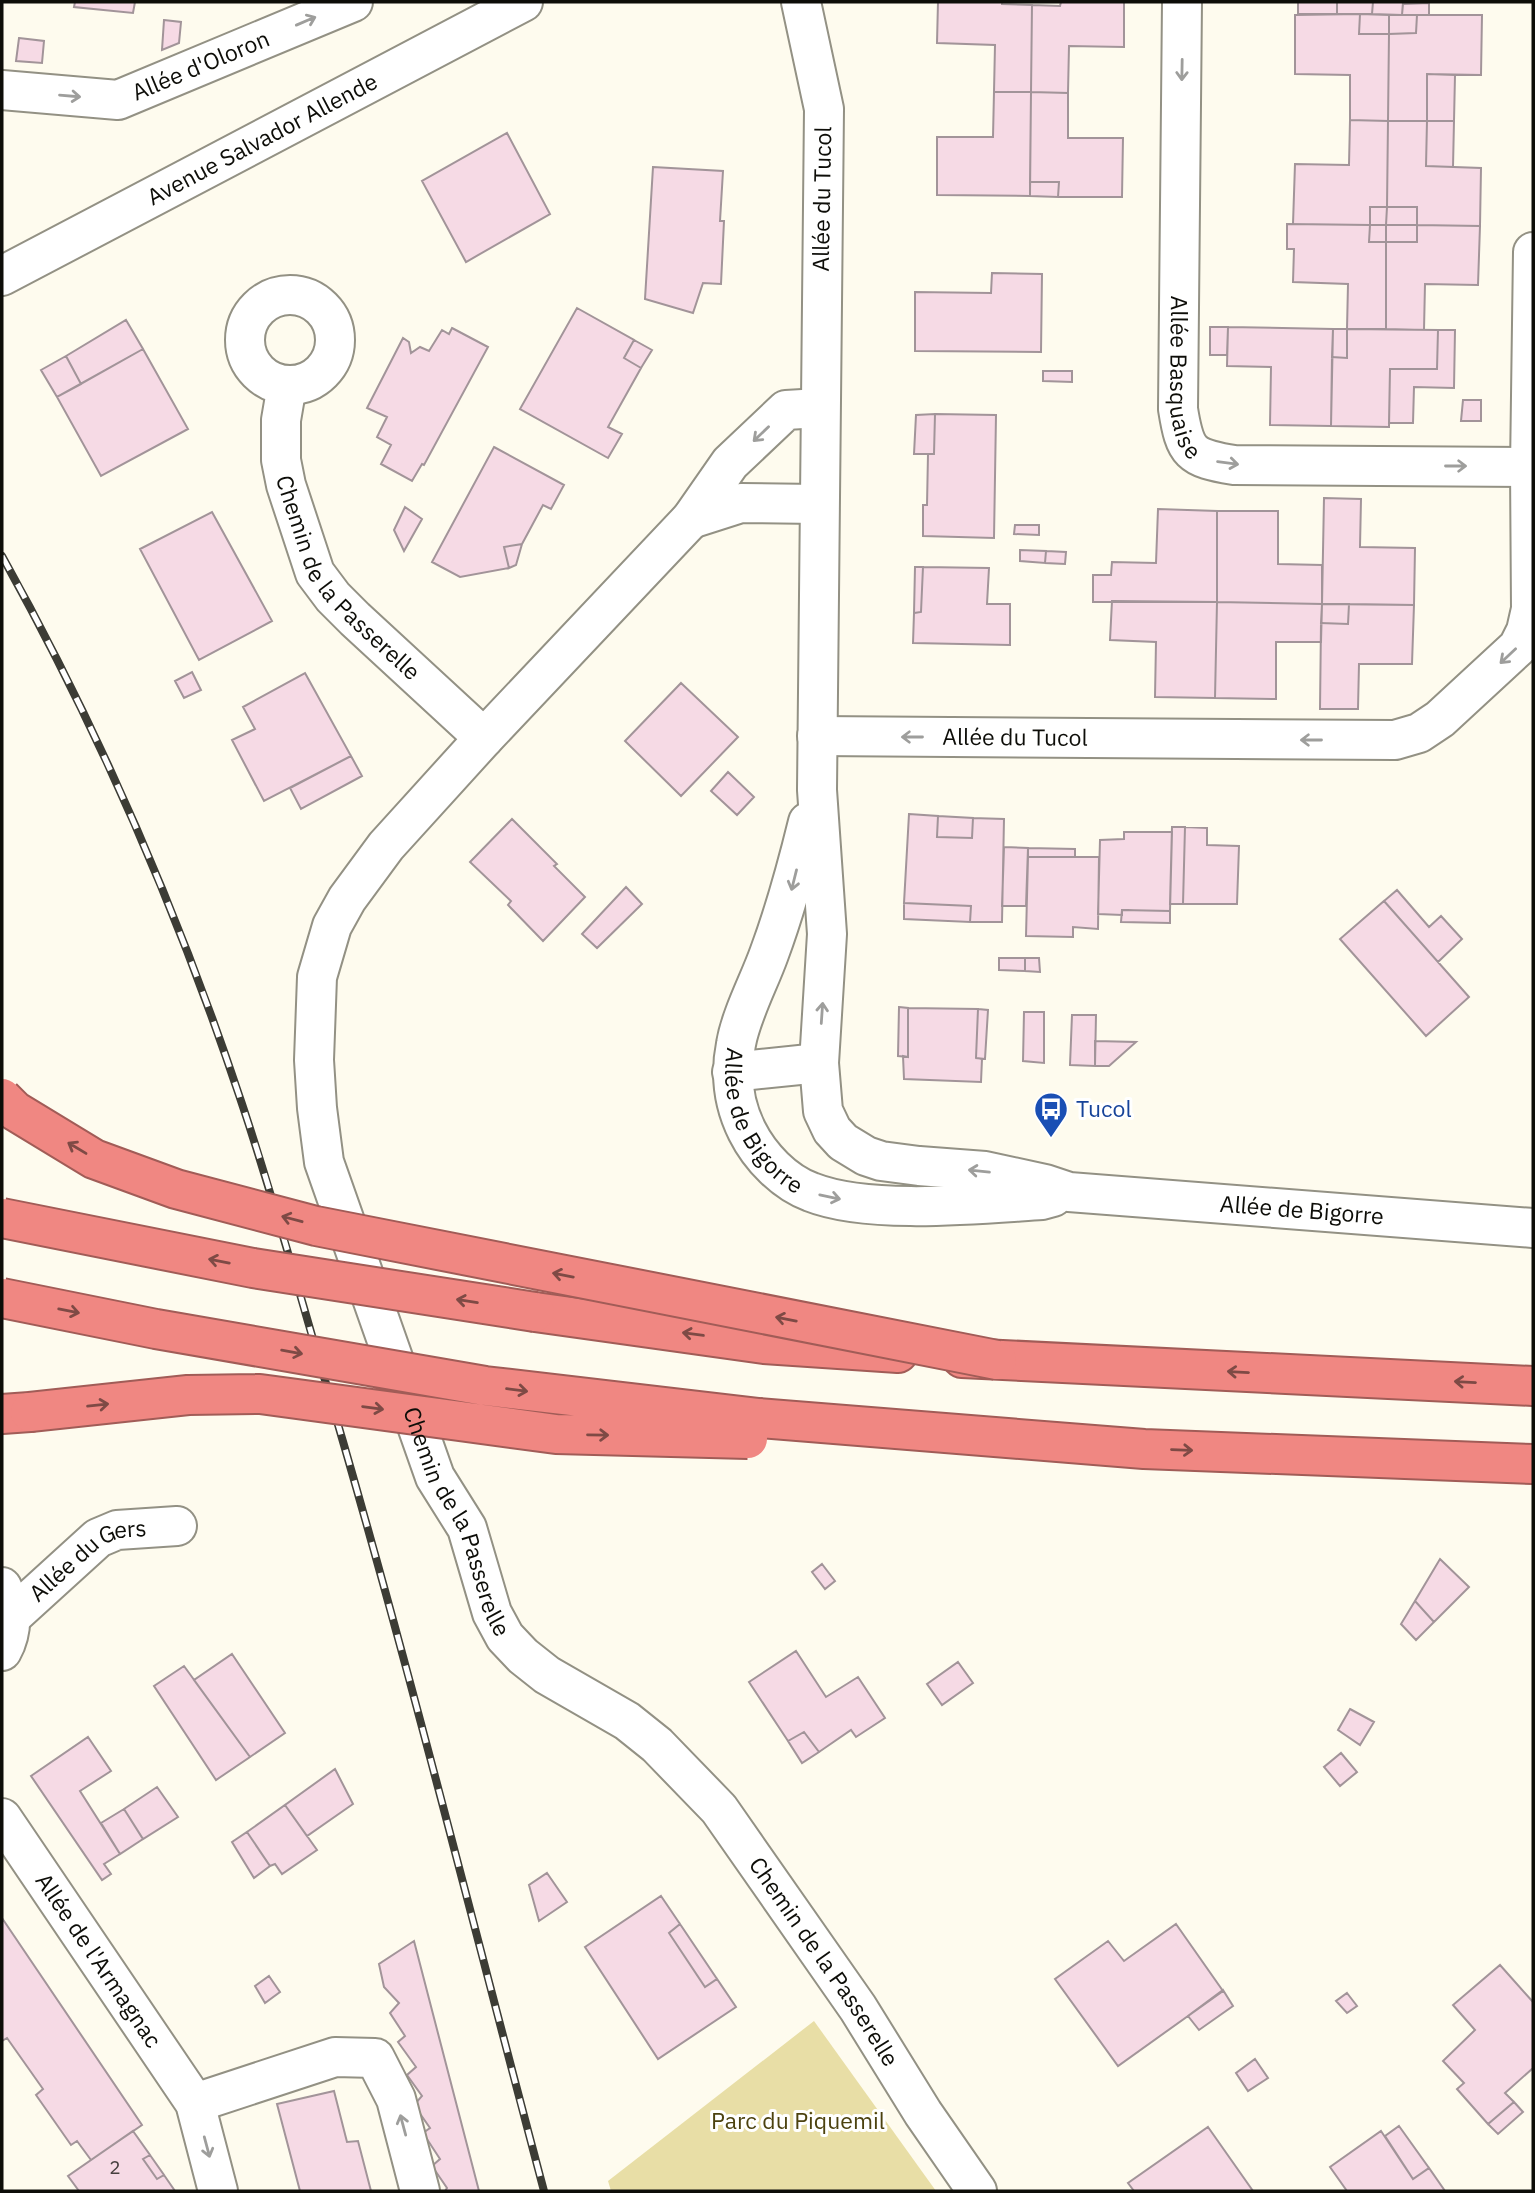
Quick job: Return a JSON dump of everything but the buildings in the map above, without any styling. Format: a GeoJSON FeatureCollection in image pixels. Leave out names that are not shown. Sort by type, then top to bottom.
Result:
{"type":"FeatureCollection","features":[{"type":"Feature","properties":{"kind":"highway"},"geometry":{"type":"LineString","coordinates":[[2,1098],[15,1111],[94,1159],[176,1189],[316,1226],[997,1360]]}},
{"type":"Feature","properties":{"kind":"highway"},"geometry":{"type":"LineString","coordinates":[[2,1218],[253,1268],[764,1344],[997,1360],[1533,1386]]}},
{"type":"Feature","properties":{"kind":"highway"},"geometry":{"type":"LineString","coordinates":[[2,1298],[485,1386],[759,1418],[1144,1449]]}},
{"type":"Feature","properties":{"kind":"highway"},"geometry":{"type":"LineString","coordinates":[[2,1414],[188,1395],[260,1394],[556,1434],[1144,1449],[1533,1464]]}},
{"type":"Feature","properties":{"kind":"street","name":"Allée d'Oloron"},"geometry":{"type":"LineString","coordinates":[[2,90],[118,100],[353,2]]}},
{"type":"Feature","properties":{"kind":"street","name":"Avenue Salvador Allende"},"geometry":{"type":"LineString","coordinates":[[2,276],[523,2]]}},
{"type":"Feature","properties":{"kind":"street","name":"Allée du Tucol"},"geometry":{"type":"LineString","coordinates":[[801,2],[824,109],[817,736],[1395,740],[1419,733],[1440,719],[1518,647],[1526,631],[1531,609],[1533,252]]}},
{"type":"Feature","properties":{"kind":"street","name":"Allée Basquaise"},"geometry":{"type":"LineString","coordinates":[[1182,2],[1178,409],[1188,448],[1207,460],[1234,465],[1530,467]]}},
{"type":"Feature","properties":{"kind":"street","name":"Chemin de la Passerelle"},"geometry":{"type":"LineString","coordinates":[[287,386],[281,420],[281,460],[286,485],[315,573],[333,597],[355,619],[484,737]]}},
{"type":"Feature","properties":{"kind":"street","name":"Chemin de la Passerelle"},"geometry":{"type":"LineString","coordinates":[[820,408],[786,410],[730,463],[691,519],[484,737],[386,846],[346,899],[332,926],[317,977],[317,1108],[324,1162],[435,1477],[467,1528],[492,1613],[505,1637],[547,1675],[627,1721],[657,1745],[719,1809],[858,2008],[923,2113],[978,2191]]}},
{"type":"Feature","properties":{"kind":"street","name":"Chemin de la Passerelle"},"geometry":{"type":"LineString","coordinates":[[691,519],[741,503],[818,504]]}},
{"type":"Feature","properties":{"kind":"street","name":"Allée de Bigorre"},"geometry":{"type":"LineString","coordinates":[[817,736],[817,790],[827,934],[819,1063],[823,1111],[832,1130],[854,1150],[881,1161],[985,1171],[1069,1192],[1533,1228]]}},
{"type":"Feature","properties":{"kind":"street","name":"Allée de Bigorre"},"geometry":{"type":"LineString","coordinates":[[817,790],[789,901],[736,1040],[732,1072],[737,1104],[752,1140],[776,1170],[809,1192],[829,1198],[904,1205],[964,1205],[1042,1200],[1069,1192]]}},
{"type":"Feature","properties":{"kind":"street"},"geometry":{"type":"LineString","coordinates":[[732,1072],[819,1063]]}},
{"type":"Feature","properties":{"kind":"street","name":"Allée du Gers"},"geometry":{"type":"LineString","coordinates":[[5,1619],[98,1538],[117,1530],[177,1526]]}},
{"type":"Feature","properties":{"kind":"street","name":"Allée de l'Armagnac"},"geometry":{"type":"LineString","coordinates":[[2,1818],[195,2103],[218,2191]]}},
{"type":"Feature","properties":{"kind":"street"},"geometry":{"type":"LineString","coordinates":[[195,2103],[335,2057],[375,2058],[396,2099],[420,2191]]}},
{"type":"Feature","properties":{"kind":"green space","name":"Parc du Piquemil"},"geometry":{"type":"Polygon","coordinates":[[[814,2021],[936,2191],[611,2191],[608,2181],[814,2021]]]}},
{"type":"Feature","properties":{"kind":"railway"},"geometry":{"type":"LineString","coordinates":[[2,556],[70,686],[133,820],[189,957],[250,1129],[381,1574],[544,2191]]}},
{"type":"Feature","properties":{"kind":"place","name":"Tucol"},"geometry":{"type":"Point","coordinates":[1051,1139]}}]}
